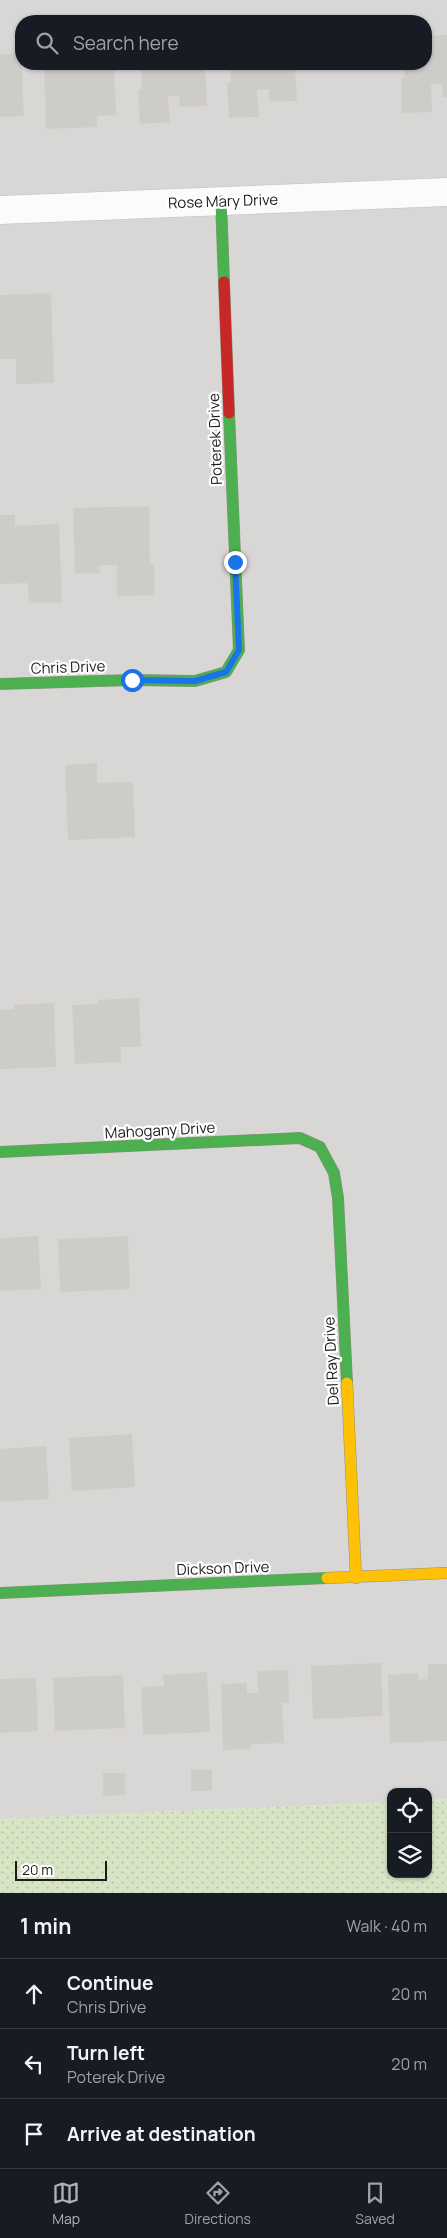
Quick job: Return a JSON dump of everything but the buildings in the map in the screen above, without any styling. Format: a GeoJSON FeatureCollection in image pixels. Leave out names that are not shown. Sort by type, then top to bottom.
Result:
{"type":"FeatureCollection","features":[{"type":"Feature","properties":{"kind":"street","name":"Rose Mary Drive"},"geometry":{"type":"LineString","coordinates":[[0,210],[447,192]]}},
{"type":"Feature","properties":{"kind":"street","name":"Poterek Drive"},"geometry":{"type":"LineString","coordinates":[[221,201],[236,617],[240,635],[239,650],[226,672]]}},
{"type":"Feature","properties":{"kind":"street","name":"Chris Drive"},"geometry":{"type":"LineString","coordinates":[[0,684],[132,680],[195,681],[226,672]]}},
{"type":"Feature","properties":{"kind":"street","name":"Mahogany Drive"},"geometry":{"type":"LineString","coordinates":[[0,1152],[300,1138],[320,1147]]}},
{"type":"Feature","properties":{"kind":"street","name":"Del Ray Drive"},"geometry":{"type":"LineString","coordinates":[[320,1147],[334,1173],[338,1198],[356,1578]]}},
{"type":"Feature","properties":{"kind":"street","name":"Dickson Drive"},"geometry":{"type":"LineString","coordinates":[[0,1593],[447,1573]]}},
{"type":"Feature","properties":{"kind":"shaded area"},"geometry":{"type":"Polygon","coordinates":[[[0,0],[447,0],[447,1799],[432,1800],[432,1788],[387,1788],[387,1802],[0,1819],[0,0]]]}},
{"type":"Feature","properties":{"kind":"green space"},"geometry":{"type":"Polygon","coordinates":[[[447,1799],[447,1893],[0,1893],[0,1819],[387,1802],[387,1878],[432,1878],[432,1800],[447,1799]]]}},
{"type":"Feature","properties":{"kind":"traffic: fast"},"geometry":{"type":"LineString","coordinates":[[221,201],[224,282]]}},
{"type":"Feature","properties":{"kind":"traffic: fast"},"geometry":{"type":"LineString","coordinates":[[0,684],[132,680],[195,681],[226,672],[239,650],[229,413]]}},
{"type":"Feature","properties":{"kind":"traffic: fast"},"geometry":{"type":"LineString","coordinates":[[0,1152],[300,1138],[320,1147],[334,1173],[338,1198],[347,1383]]}},
{"type":"Feature","properties":{"kind":"traffic: fast"},"geometry":{"type":"LineString","coordinates":[[0,1593],[327,1578]]}},
{"type":"Feature","properties":{"kind":"traffic: slow"},"geometry":{"type":"LineString","coordinates":[[347,1383],[356,1578]]}},
{"type":"Feature","properties":{"kind":"traffic: slow"},"geometry":{"type":"LineString","coordinates":[[327,1578],[447,1573]]}},
{"type":"Feature","properties":{"kind":"traffic: jam"},"geometry":{"type":"LineString","coordinates":[[224,282],[229,413]]}},
{"type":"Feature","properties":{"kind":"route"},"geometry":{"type":"LineString","coordinates":[[132,680],[165,679],[195,681],[226,672],[239,650],[240,635],[236,617],[235,562]]}}]}
